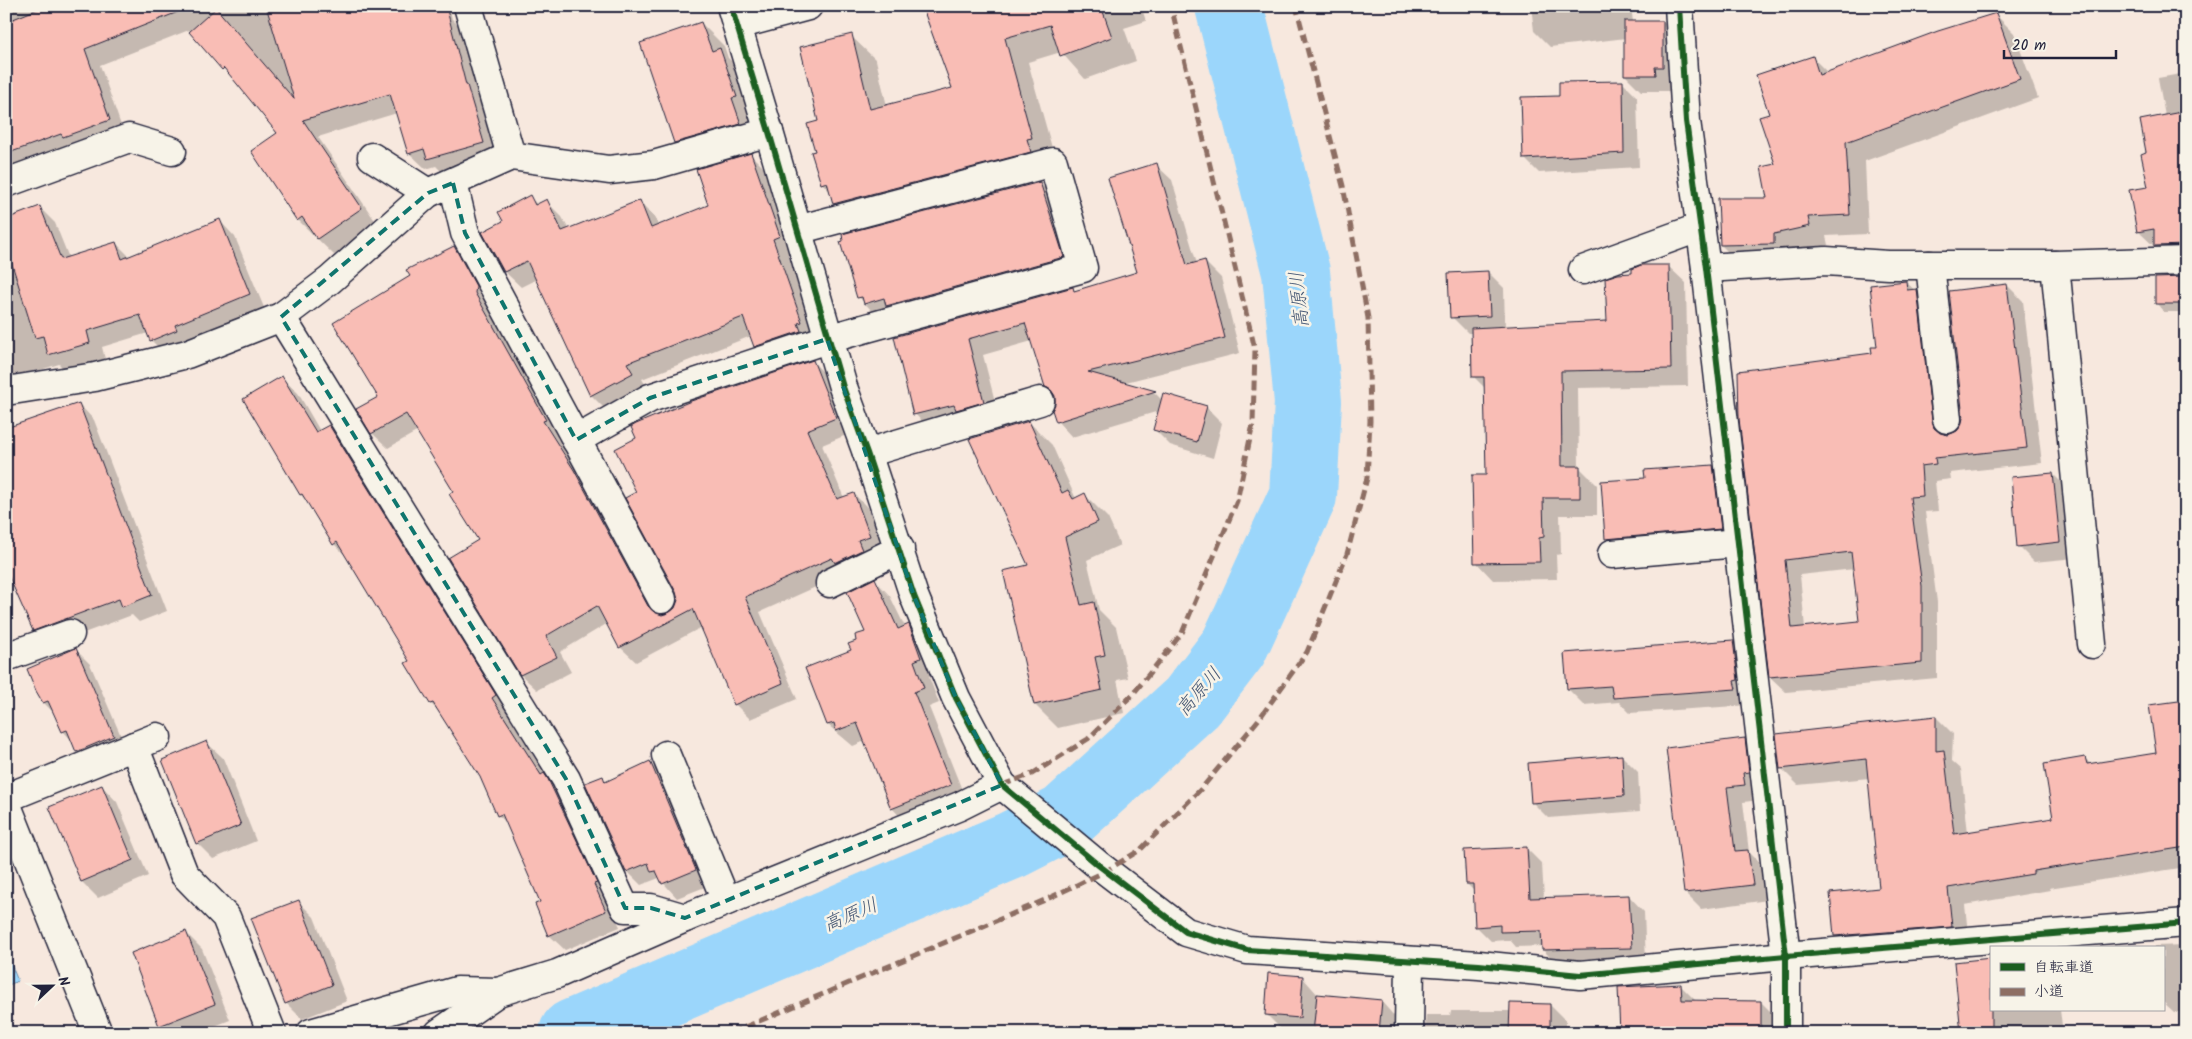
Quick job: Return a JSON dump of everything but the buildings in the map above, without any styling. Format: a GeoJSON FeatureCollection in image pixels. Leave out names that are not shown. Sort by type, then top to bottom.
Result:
{"type":"FeatureCollection","features":[{"type":"Feature","properties":{"kind":"street"},"geometry":{"type":"LineString","coordinates":[[468,6],[511,156]]}},
{"type":"Feature","properties":{"kind":"street"},"geometry":{"type":"LineString","coordinates":[[808,6],[734,16],[828,339],[900,549],[914,596],[956,698],[1009,791],[1097,864],[1186,932],[1247,950],[1580,975],[1786,956],[2119,938],[2186,923]]}},
{"type":"Feature","properties":{"kind":"street"},"geometry":{"type":"LineString","coordinates":[[1679,6],[1686,121],[1706,268],[1786,956],[1786,1033]]}},
{"type":"Feature","properties":{"kind":"street"},"geometry":{"type":"LineString","coordinates":[[6,391],[96,377],[187,354],[281,317],[330,280],[428,193],[511,156],[609,170],[654,166],[769,132]]}},
{"type":"Feature","properties":{"kind":"street"},"geometry":{"type":"LineString","coordinates":[[6,183],[129,138],[172,151]]}},
{"type":"Feature","properties":{"kind":"street"},"geometry":{"type":"LineString","coordinates":[[372,157],[428,193]]}},
{"type":"Feature","properties":{"kind":"street"},"geometry":{"type":"LineString","coordinates":[[576,440],[650,398],[828,339],[1083,268],[1052,162],[797,230]]}},
{"type":"Feature","properties":{"kind":"street"},"geometry":{"type":"LineString","coordinates":[[453,183],[465,233],[662,599]]}},
{"type":"Feature","properties":{"kind":"street"},"geometry":{"type":"LineString","coordinates":[[1582,270],[1701,227]]}},
{"type":"Feature","properties":{"kind":"street"},"geometry":{"type":"LineString","coordinates":[[1706,268],[1826,261],[1888,266],[2055,265],[2186,261]]}},
{"type":"Feature","properties":{"kind":"street"},"geometry":{"type":"LineString","coordinates":[[1930,265],[1948,419]]}},
{"type":"Feature","properties":{"kind":"street"},"geometry":{"type":"LineString","coordinates":[[2055,265],[2092,644]]}},
{"type":"Feature","properties":{"kind":"street"},"geometry":{"type":"LineString","coordinates":[[281,317],[566,779],[625,908],[651,908],[685,918]]}},
{"type":"Feature","properties":{"kind":"street"},"geometry":{"type":"LineString","coordinates":[[867,453],[1040,401]]}},
{"type":"Feature","properties":{"kind":"street"},"geometry":{"type":"LineString","coordinates":[[1612,554],[1738,543]]}},
{"type":"Feature","properties":{"kind":"street"},"geometry":{"type":"LineString","coordinates":[[830,583],[900,549]]}},
{"type":"Feature","properties":{"kind":"street"},"geometry":{"type":"LineString","coordinates":[[6,657],[70,634]]}},
{"type":"Feature","properties":{"kind":"street"},"geometry":{"type":"LineString","coordinates":[[6,798],[145,741],[184,874],[226,917],[272,1033]]}},
{"type":"Feature","properties":{"kind":"street"},"geometry":{"type":"LineString","coordinates":[[666,756],[726,901]]}},
{"type":"Feature","properties":{"kind":"street"},"geometry":{"type":"LineString","coordinates":[[439,1033],[498,992],[557,974],[685,918],[960,806],[1009,791]]}},
{"type":"Feature","properties":{"kind":"street"},"geometry":{"type":"LineString","coordinates":[[6,804],[98,1033]]}},
{"type":"Feature","properties":{"kind":"street"},"geometry":{"type":"LineString","coordinates":[[1408,1033],[1410,961]]}},
{"type":"Feature","properties":{"kind":"street"},"geometry":{"type":"LineString","coordinates":[[311,1033],[457,991],[498,992]]}},
{"type":"Feature","properties":{"kind":"highlighted area"},"geometry":{"type":"Polygon","coordinates":[[[453,183],[465,233],[576,440],[650,398],[827,339],[914,596],[956,698],[1002,785],[685,918],[651,908],[625,908],[566,779],[281,317],[428,193],[453,183]]]}},
{"type":"Feature","properties":{"kind":"water"},"geometry":{"type":"Polygon","coordinates":[[[6,952],[18,981],[6,986],[6,952]]]}},
{"type":"Feature","properties":{"kind":"waterway","name":"高原川"},"geometry":{"type":"LineString","coordinates":[[573,1033],[1012,845],[1065,818],[1192,702],[1234,647],[1303,496],[1308,402],[1296,272],[1229,6]]}},
{"type":"Feature","properties":{"kind":"marked path"},"geometry":{"type":"LineString","coordinates":[[1002,785],[1032,774],[1088,739],[1133,694],[1182,633],[1237,501],[1253,424],[1255,349],[1171,6]]}},
{"type":"Feature","properties":{"kind":"marked path"},"geometry":{"type":"LineString","coordinates":[[731,1033],[1045,900],[1106,871],[1140,850],[1201,789],[1259,719],[1307,652],[1347,554],[1367,478],[1370,421],[1368,318],[1343,186],[1296,6]]}},
{"type":"Feature","properties":{"kind":"cycle path"},"geometry":{"type":"LineString","coordinates":[[731,6],[843,387],[914,596],[956,698],[1002,785],[1097,864],[1186,932],[1247,950],[1479,965],[1580,975],[2186,923]]}},
{"type":"Feature","properties":{"kind":"cycle path"},"geometry":{"type":"LineString","coordinates":[[1679,6],[1686,121],[1706,268],[1786,956],[1786,1033]]}}]}
